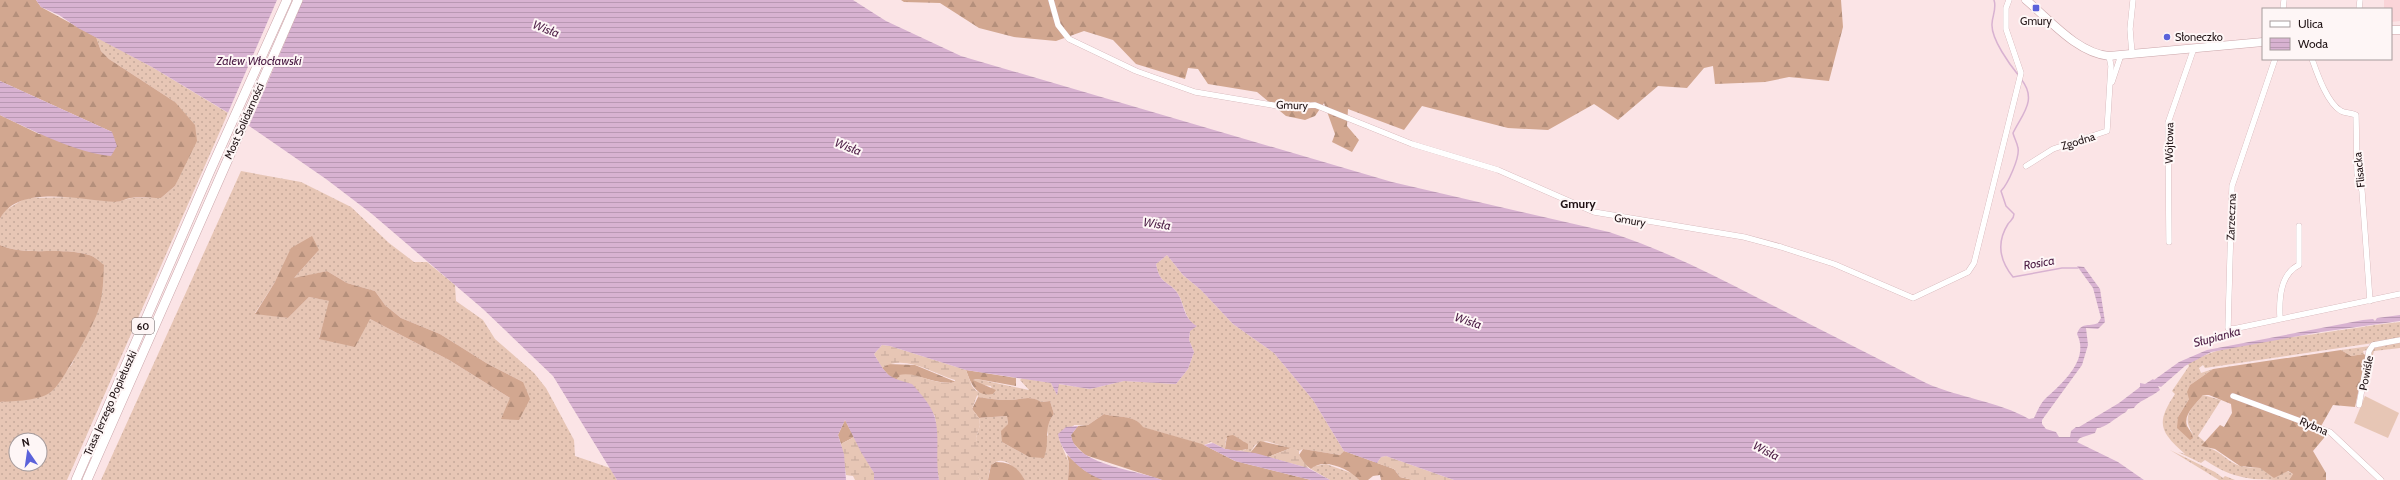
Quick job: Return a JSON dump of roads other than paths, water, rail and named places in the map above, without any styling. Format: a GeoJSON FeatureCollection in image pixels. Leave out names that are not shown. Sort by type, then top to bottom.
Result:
{"type":"FeatureCollection","features":[{"type":"Feature","properties":{"kind":"main road","name":"Most Solidarności"},"geometry":{"type":"LineString","coordinates":[[210,171],[287,0]]}},
{"type":"Feature","properties":{"kind":"main road","name":"Most Solidarności"},"geometry":{"type":"LineString","coordinates":[[219,176],[298,0]]}},
{"type":"Feature","properties":{"kind":"main road","name":"Trasa Jerzego Popiełuszki"},"geometry":{"type":"LineString","coordinates":[[76,480],[210,171]]}},
{"type":"Feature","properties":{"kind":"main road","name":"Trasa Jerzego Popiełuszki"},"geometry":{"type":"LineString","coordinates":[[87,480],[219,176]]}},
{"type":"Feature","properties":{"kind":"street","name":"Gmury"},"geometry":{"type":"LineString","coordinates":[[1051,0],[1058,25],[1069,39],[1136,71],[1188,89],[1284,107],[1315,105],[1412,144],[1498,170],[1594,212],[1744,237],[1767,243],[1834,264],[1913,298],[1925,294],[1971,269],[2021,73],[2006,29],[2006,8],[2009,0]]}},
{"type":"Feature","properties":{"kind":"street"},"geometry":{"type":"LineString","coordinates":[[2026,0],[2084,48],[2097,54],[2108,56],[2262,42]]}},
{"type":"Feature","properties":{"kind":"street"},"geometry":{"type":"LineString","coordinates":[[2132,54],[2130,29],[2133,0]]}},
{"type":"Feature","properties":{"kind":"street","name":"Wójtowa"},"geometry":{"type":"LineString","coordinates":[[2169,242],[2168,124],[2194,48]]}},
{"type":"Feature","properties":{"kind":"street"},"geometry":{"type":"LineString","coordinates":[[2110,86],[2122,55]]}},
{"type":"Feature","properties":{"kind":"street","name":"Zgodna"},"geometry":{"type":"LineString","coordinates":[[2026,166],[2053,149],[2107,131],[2112,66],[2108,56]]}},
{"type":"Feature","properties":{"kind":"street","name":"Zarzeczna"},"geometry":{"type":"LineString","coordinates":[[2275,60],[2232,186],[2228,328],[2233,329],[2400,294]]}},
{"type":"Feature","properties":{"kind":"street","name":"Flisacka"},"geometry":{"type":"LineString","coordinates":[[2312,60],[2322,86],[2332,100],[2340,110],[2356,115],[2357,173],[2362,191],[2370,301]]}},
{"type":"Feature","properties":{"kind":"street"},"geometry":{"type":"LineString","coordinates":[[2280,318],[2281,290],[2290,269],[2299,265],[2299,226]]}},
{"type":"Feature","properties":{"kind":"street","name":"Powiśle"},"geometry":{"type":"LineString","coordinates":[[2359,405],[2369,351],[2373,345],[2400,340]]}},
{"type":"Feature","properties":{"kind":"street","name":"Rybna"},"geometry":{"type":"LineString","coordinates":[[2233,396],[2330,432],[2381,480]]}},
{"type":"Feature","properties":{"kind":"water"},"geometry":{"type":"Polygon","coordinates":[[[36,0],[853,0],[886,21],[961,56],[1392,182],[1609,232],[1666,254],[1703,271],[1926,383],[2004,408],[2029,419],[2034,418],[2043,401],[2066,378],[2077,362],[2080,353],[2080,344],[2077,334],[2079,330],[2083,326],[2098,323],[2101,318],[2093,288],[2077,266],[2084,267],[2100,289],[2105,322],[2098,329],[2086,328],[2088,345],[2082,365],[2042,420],[2042,424],[2046,429],[2056,432],[2059,437],[2070,437],[2071,431],[2076,427],[2079,427],[2119,403],[2140,387],[2140,383],[2145,384],[2153,379],[2154,380],[2179,362],[2207,350],[2363,320],[2373,319],[2375,321],[2377,318],[2400,315],[2400,321],[2321,332],[2211,352],[2185,366],[2161,387],[2158,386],[2160,390],[2138,403],[2134,408],[2128,409],[2126,412],[2106,425],[2097,428],[2095,433],[2080,438],[2077,442],[2118,462],[2144,480],[1454,480],[1386,456],[1381,457],[1377,463],[1344,451],[1313,400],[1274,353],[1233,324],[1201,290],[1183,275],[1167,255],[1156,264],[1160,276],[1178,294],[1187,316],[1192,323],[1197,326],[1190,331],[1189,340],[1194,352],[1188,369],[1176,384],[1124,381],[1090,389],[1059,384],[1057,395],[1051,383],[966,370],[890,346],[882,345],[874,354],[888,375],[912,384],[933,413],[937,433],[937,464],[939,480],[874,480],[874,473],[861,452],[845,420],[838,435],[844,454],[846,480],[617,480],[553,376],[483,309],[372,214],[326,179],[242,121],[152,67],[78,28],[59,15],[41,7],[36,0]]]}},
{"type":"Feature","properties":{"kind":"water"},"geometry":{"type":"Polygon","coordinates":[[[0,81],[112,132],[117,146],[111,156],[69,146],[0,115],[0,81]]]}},
{"type":"Feature","properties":{"kind":"water"},"geometry":{"type":"Polygon","coordinates":[[[1078,426],[1071,435],[1075,445],[1084,453],[1095,460],[1109,465],[1162,480],[1103,480],[1088,473],[1069,456],[1060,441],[1058,434],[1066,427],[1078,426]]]}},
{"type":"Feature","properties":{"kind":"water"},"geometry":{"type":"Polygon","coordinates":[[[1213,443],[1225,449],[1255,453],[1308,468],[1330,480],[1311,480],[1235,461],[1204,445],[1213,443]]]}},
{"type":"Feature","properties":{"kind":"waterway","name":"Rosica"},"geometry":{"type":"LineString","coordinates":[[1994,0],[1995,6],[1992,24],[1995,37],[2002,52],[2019,76]]}},
{"type":"Feature","properties":{"kind":"waterway","name":"Rosica"},"geometry":{"type":"LineString","coordinates":[[2021,79],[2026,87],[2028,100],[2027,107],[2013,133],[2018,148],[2017,158],[2007,183],[2001,191],[2006,206],[2014,214],[2004,231],[2001,252],[2005,265],[2013,277],[2062,268],[2078,268]]}},
{"type":"Feature","properties":{"kind":"place","name":"Gmury"},"geometry":{"type":"Point","coordinates":[2036,8]}},
{"type":"Feature","properties":{"kind":"place","name":"Słoneczko"},"geometry":{"type":"Point","coordinates":[2167,37]}},
{"type":"Feature","properties":{"kind":"district","name":"Gmury"},"geometry":{"type":"Point","coordinates":[1578,204]}},
{"type":"Feature","properties":{"kind":"water label","name":"Wisła"},"geometry":{"type":"Point","coordinates":[546,29]}},
{"type":"Feature","properties":{"kind":"water label","name":"Zalew Włocławski"},"geometry":{"type":"Point","coordinates":[259,61]}},
{"type":"Feature","properties":{"kind":"water label","name":"Wisła"},"geometry":{"type":"Point","coordinates":[848,147]}},
{"type":"Feature","properties":{"kind":"water label","name":"Wisła"},"geometry":{"type":"Point","coordinates":[1157,224]}},
{"type":"Feature","properties":{"kind":"water label","name":"Wisła"},"geometry":{"type":"Point","coordinates":[1468,321]}},
{"type":"Feature","properties":{"kind":"water label","name":"Słupianka"},"geometry":{"type":"Point","coordinates":[2217,337]}},
{"type":"Feature","properties":{"kind":"water label","name":"Wisła"},"geometry":{"type":"Point","coordinates":[1766,451]}}]}
